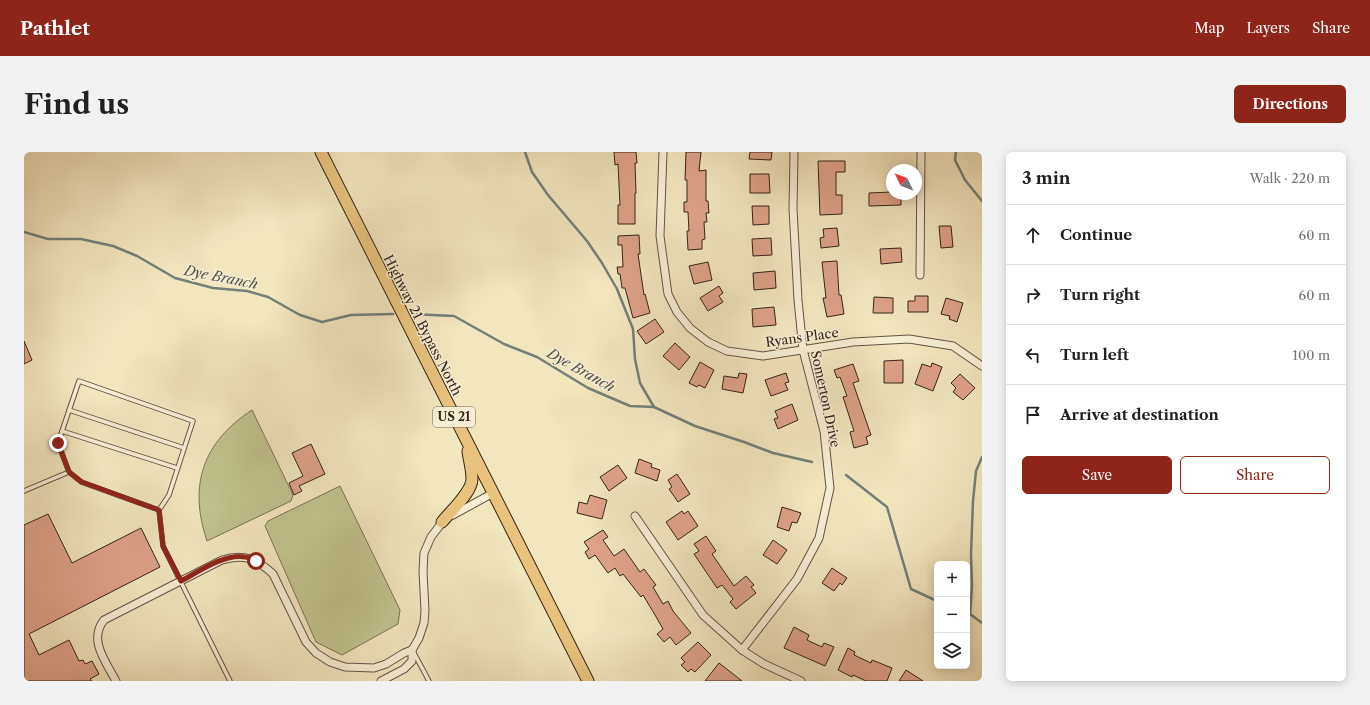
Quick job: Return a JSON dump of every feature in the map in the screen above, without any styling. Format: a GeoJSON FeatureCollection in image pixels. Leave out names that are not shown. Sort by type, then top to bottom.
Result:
{"type":"FeatureCollection","features":[{"type":"Feature","properties":{"kind":"main road","name":"Highway 21 Bypass North"},"geometry":{"type":"LineString","coordinates":[[321,152],[588,681]]}},
{"type":"Feature","properties":{"kind":"main road"},"geometry":{"type":"LineString","coordinates":[[442,522],[468,491],[472,480],[467,442]]}},
{"type":"Feature","properties":{"kind":"street","name":"Ryans Place"},"geometry":{"type":"LineString","coordinates":[[663,152],[660,236],[668,294],[677,312],[690,328],[708,342],[727,351],[763,356],[853,342],[909,339],[952,346],[982,366]]}},
{"type":"Feature","properties":{"kind":"street","name":"Somerton Drive"},"geometry":{"type":"LineString","coordinates":[[742,650],[797,579],[819,538],[830,488],[824,431],[803,350],[798,300],[793,209],[794,152]]}},
{"type":"Feature","properties":{"kind":"street"},"geometry":{"type":"LineString","coordinates":[[920,152],[920,275]]}},
{"type":"Feature","properties":{"kind":"street"},"geometry":{"type":"LineString","coordinates":[[382,681],[404,670],[412,661],[412,650],[419,638],[424,623],[424,554],[431,537],[442,522],[461,509],[493,493]]}},
{"type":"Feature","properties":{"kind":"street"},"geometry":{"type":"LineString","coordinates":[[635,516],[702,615],[742,650],[764,664],[801,681]]}},
{"type":"Feature","properties":{"kind":"street"},"geometry":{"type":"LineString","coordinates":[[116,681],[98,646],[96,637],[98,627],[104,620],[222,560],[232,557],[245,557],[256,561],[265,566],[273,574],[306,642],[316,653],[330,662],[345,667],[374,668],[386,664],[412,650]]}},
{"type":"Feature","properties":{"kind":"lane"},"geometry":{"type":"LineString","coordinates":[[159,510],[82,482],[69,472],[58,443],[79,381],[193,421],[169,495],[159,510],[163,546],[230,681]]}},
{"type":"Feature","properties":{"kind":"lane"},"geometry":{"type":"LineString","coordinates":[[69,410],[184,448]]}},
{"type":"Feature","properties":{"kind":"lane"},"geometry":{"type":"LineString","coordinates":[[62,431],[177,468]]}},
{"type":"Feature","properties":{"kind":"lane"},"geometry":{"type":"LineString","coordinates":[[24,491],[69,472]]}},
{"type":"Feature","properties":{"kind":"lane"},"geometry":{"type":"LineString","coordinates":[[412,650],[429,681]]}},
{"type":"Feature","properties":{"kind":"green space"},"geometry":{"type":"Polygon","coordinates":[[[252,410],[293,495],[291,501],[207,541],[201,521],[199,501],[200,483],[204,466],[211,451],[222,436],[235,423],[252,410]]]}},
{"type":"Feature","properties":{"kind":"green space"},"geometry":{"type":"Polygon","coordinates":[[[340,486],[400,610],[398,624],[342,655],[316,642],[265,526],[268,521],[340,486]]]}},
{"type":"Feature","properties":{"kind":"building"},"geometry":{"type":"Polygon","coordinates":[[[614,152],[636,152],[635,224],[618,224],[618,205],[620,205],[618,164],[615,165],[614,152]]]}},
{"type":"Feature","properties":{"kind":"building"},"geometry":{"type":"Polygon","coordinates":[[[686,152],[701,152],[699,171],[706,170],[706,201],[708,201],[709,213],[706,213],[707,222],[704,222],[705,239],[702,240],[702,249],[688,250],[688,212],[684,212],[684,202],[687,202],[687,180],[685,180],[686,152]]]}},
{"type":"Feature","properties":{"kind":"building"},"geometry":{"type":"Polygon","coordinates":[[[750,152],[772,152],[771,160],[749,159],[750,152]]]}},
{"type":"Feature","properties":{"kind":"building"},"geometry":{"type":"Polygon","coordinates":[[[818,161],[845,161],[845,172],[836,172],[836,195],[842,195],[842,214],[820,215],[818,161]]]}},
{"type":"Feature","properties":{"kind":"building"},"geometry":{"type":"Polygon","coordinates":[[[750,174],[769,174],[770,193],[750,193],[750,174]]]}},
{"type":"Feature","properties":{"kind":"building"},"geometry":{"type":"Polygon","coordinates":[[[886,192],[886,200],[901,200],[901,205],[869,206],[869,193],[886,192]]]}},
{"type":"Feature","properties":{"kind":"building"},"geometry":{"type":"Polygon","coordinates":[[[752,206],[769,206],[769,224],[753,225],[752,206]]]}},
{"type":"Feature","properties":{"kind":"building"},"geometry":{"type":"Polygon","coordinates":[[[939,226],[951,226],[953,247],[941,248],[939,226]]]}},
{"type":"Feature","properties":{"kind":"building"},"geometry":{"type":"Polygon","coordinates":[[[837,228],[839,246],[821,248],[820,238],[824,237],[823,229],[837,228]]]}},
{"type":"Feature","properties":{"kind":"building"},"geometry":{"type":"Polygon","coordinates":[[[639,235],[640,254],[638,254],[644,295],[645,294],[650,313],[633,318],[625,288],[622,288],[620,274],[618,274],[617,267],[623,267],[622,245],[618,245],[618,236],[639,235]]]}},
{"type":"Feature","properties":{"kind":"building"},"geometry":{"type":"Polygon","coordinates":[[[771,238],[772,255],[753,256],[752,239],[771,238]]]}},
{"type":"Feature","properties":{"kind":"building"},"geometry":{"type":"Polygon","coordinates":[[[901,248],[902,262],[881,264],[880,249],[901,248]]]}},
{"type":"Feature","properties":{"kind":"building"},"geometry":{"type":"Polygon","coordinates":[[[837,261],[839,295],[841,295],[844,314],[827,317],[823,298],[826,298],[822,262],[837,261]]]}},
{"type":"Feature","properties":{"kind":"building"},"geometry":{"type":"Polygon","coordinates":[[[708,262],[712,280],[694,284],[689,266],[708,262]]]}},
{"type":"Feature","properties":{"kind":"building"},"geometry":{"type":"Polygon","coordinates":[[[775,271],[776,288],[754,290],[753,273],[775,271]]]}},
{"type":"Feature","properties":{"kind":"building"},"geometry":{"type":"Polygon","coordinates":[[[719,286],[723,293],[719,296],[723,302],[708,311],[700,298],[719,286]]]}},
{"type":"Feature","properties":{"kind":"building"},"geometry":{"type":"Polygon","coordinates":[[[915,296],[928,296],[928,312],[908,312],[908,301],[915,301],[915,296]]]}},
{"type":"Feature","properties":{"kind":"building"},"geometry":{"type":"Polygon","coordinates":[[[874,297],[893,298],[893,313],[873,313],[874,297]]]}},
{"type":"Feature","properties":{"kind":"building"},"geometry":{"type":"Polygon","coordinates":[[[946,298],[963,303],[957,322],[949,319],[950,316],[941,314],[946,298]]]}},
{"type":"Feature","properties":{"kind":"building"},"geometry":{"type":"Polygon","coordinates":[[[774,307],[776,325],[753,327],[752,309],[774,307]]]}},
{"type":"Feature","properties":{"kind":"building"},"geometry":{"type":"Polygon","coordinates":[[[655,319],[664,332],[646,344],[637,331],[655,319]]]}},
{"type":"Feature","properties":{"kind":"building"},"geometry":{"type":"Polygon","coordinates":[[[24,341],[32,360],[24,364],[24,341]]]}},
{"type":"Feature","properties":{"kind":"building"},"geometry":{"type":"Polygon","coordinates":[[[675,343],[690,357],[679,370],[663,356],[675,343]]]}},
{"type":"Feature","properties":{"kind":"building"},"geometry":{"type":"Polygon","coordinates":[[[903,360],[903,383],[884,383],[884,361],[903,360]]]}},
{"type":"Feature","properties":{"kind":"building"},"geometry":{"type":"Polygon","coordinates":[[[700,362],[714,370],[705,388],[699,385],[697,387],[689,383],[700,362]]]}},
{"type":"Feature","properties":{"kind":"building"},"geometry":{"type":"Polygon","coordinates":[[[932,363],[942,367],[933,391],[915,384],[922,364],[931,367],[932,363]]]}},
{"type":"Feature","properties":{"kind":"building"},"geometry":{"type":"Polygon","coordinates":[[[853,364],[859,381],[853,383],[871,435],[866,437],[868,444],[854,448],[850,432],[854,431],[843,397],[847,396],[840,377],[837,378],[834,370],[853,364]]]}},
{"type":"Feature","properties":{"kind":"building"},"geometry":{"type":"Polygon","coordinates":[[[739,373],[747,374],[743,393],[722,389],[724,376],[738,378],[739,373]]]}},
{"type":"Feature","properties":{"kind":"building"},"geometry":{"type":"Polygon","coordinates":[[[786,373],[789,382],[785,383],[788,390],[771,396],[765,380],[786,373]]]}},
{"type":"Feature","properties":{"kind":"building"},"geometry":{"type":"Polygon","coordinates":[[[960,374],[975,388],[963,400],[953,392],[956,388],[951,383],[960,374]]]}},
{"type":"Feature","properties":{"kind":"building"},"geometry":{"type":"Polygon","coordinates":[[[792,404],[798,420],[778,429],[774,419],[778,418],[775,411],[792,404]]]}},
{"type":"Feature","properties":{"kind":"building"},"geometry":{"type":"Polygon","coordinates":[[[311,444],[325,474],[299,486],[302,491],[294,495],[289,483],[303,476],[292,453],[311,444]]]}},
{"type":"Feature","properties":{"kind":"building"},"geometry":{"type":"Polygon","coordinates":[[[639,459],[652,464],[651,467],[660,470],[657,481],[635,473],[639,459]]]}},
{"type":"Feature","properties":{"kind":"building"},"geometry":{"type":"Polygon","coordinates":[[[618,465],[627,478],[609,491],[600,477],[618,465]]]}},
{"type":"Feature","properties":{"kind":"building"},"geometry":{"type":"Polygon","coordinates":[[[677,474],[690,494],[678,502],[669,489],[672,487],[668,480],[677,474]]]}},
{"type":"Feature","properties":{"kind":"building"},"geometry":{"type":"Polygon","coordinates":[[[590,495],[607,500],[602,519],[577,513],[579,502],[587,504],[590,495]]]}},
{"type":"Feature","properties":{"kind":"building"},"geometry":{"type":"Polygon","coordinates":[[[782,507],[801,513],[797,523],[792,522],[789,531],[777,527],[782,507]]]}},
{"type":"Feature","properties":{"kind":"building"},"geometry":{"type":"Polygon","coordinates":[[[682,511],[684,514],[688,511],[698,526],[678,540],[666,522],[682,511]]]}},
{"type":"Feature","properties":{"kind":"building"},"geometry":{"type":"Polygon","coordinates":[[[48,514],[72,563],[141,528],[160,567],[29,634],[39,655],[69,640],[79,661],[83,660],[85,664],[92,661],[99,674],[90,679],[92,681],[24,681],[24,525],[48,514]]]}},
{"type":"Feature","properties":{"kind":"building"},"geometry":{"type":"Polygon","coordinates":[[[603,530],[608,537],[603,540],[614,556],[624,549],[640,572],[644,569],[656,585],[653,587],[663,604],[668,601],[673,611],[691,633],[676,645],[670,637],[664,642],[657,634],[663,629],[643,595],[641,597],[623,574],[620,576],[615,568],[608,573],[595,555],[589,559],[585,552],[589,549],[584,542],[603,530]]]}},
{"type":"Feature","properties":{"kind":"building"},"geometry":{"type":"Polygon","coordinates":[[[706,536],[716,551],[712,554],[734,586],[746,576],[754,585],[751,587],[756,593],[736,609],[730,602],[733,599],[722,585],[717,588],[694,554],[699,551],[694,544],[706,536]]]}},
{"type":"Feature","properties":{"kind":"building"},"geometry":{"type":"Polygon","coordinates":[[[773,540],[787,550],[777,564],[763,555],[773,540]]]}},
{"type":"Feature","properties":{"kind":"building"},"geometry":{"type":"Polygon","coordinates":[[[832,568],[847,578],[842,585],[840,583],[834,591],[822,583],[832,568]]]}},
{"type":"Feature","properties":{"kind":"building"},"geometry":{"type":"Polygon","coordinates":[[[794,627],[809,635],[807,640],[822,647],[824,643],[834,647],[825,666],[784,648],[794,627]]]}},
{"type":"Feature","properties":{"kind":"building"},"geometry":{"type":"Polygon","coordinates":[[[698,642],[711,655],[695,672],[691,669],[688,672],[681,665],[685,662],[681,658],[698,642]]]}},
{"type":"Feature","properties":{"kind":"building"},"geometry":{"type":"Polygon","coordinates":[[[848,648],[855,652],[854,655],[871,663],[872,660],[892,668],[887,681],[866,681],[853,675],[852,677],[838,670],[848,648]]]}},
{"type":"Feature","properties":{"kind":"building"},"geometry":{"type":"Polygon","coordinates":[[[719,663],[742,681],[705,681],[719,663]]]}},
{"type":"Feature","properties":{"kind":"building"},"geometry":{"type":"Polygon","coordinates":[[[906,670],[923,681],[899,681],[906,670]]]}},
{"type":"Feature","properties":{"kind":"waterway"},"geometry":{"type":"LineString","coordinates":[[525,152],[532,172],[548,195],[587,241],[617,289],[633,329],[635,359],[640,383],[654,407]]}},
{"type":"Feature","properties":{"kind":"waterway"},"geometry":{"type":"LineString","coordinates":[[956,152],[955,160],[965,180],[982,201]]}},
{"type":"Feature","properties":{"kind":"waterway","name":"Dye Branch"},"geometry":{"type":"LineString","coordinates":[[24,232],[48,239],[81,239],[113,246],[137,256],[175,278],[213,288],[247,291],[268,297],[300,315],[322,322],[351,315],[393,314]]}},
{"type":"Feature","properties":{"kind":"waterway","name":"Dye Branch"},"geometry":{"type":"LineString","coordinates":[[411,314],[454,316],[504,344],[537,357],[588,388],[630,406],[654,407],[695,426],[773,453],[812,462]]}},
{"type":"Feature","properties":{"kind":"waterway"},"geometry":{"type":"LineString","coordinates":[[970,614],[972,587],[971,554],[973,501],[976,471],[982,457]]}},
{"type":"Feature","properties":{"kind":"waterway","name":"Dye Branch"},"geometry":{"type":"LineString","coordinates":[[846,475],[887,507],[911,589],[934,600]]}},
{"type":"Feature","properties":{"kind":"waterway","name":"Dye Branch"},"geometry":{"type":"LineString","coordinates":[[970,614],[982,623]]}},
{"type":"Feature","properties":{"kind":"route"},"geometry":{"type":"LineString","coordinates":[[58,443],[69,472],[82,482],[159,510],[163,546],[181,581],[222,560],[232,557],[245,557],[256,561]]}}]}
